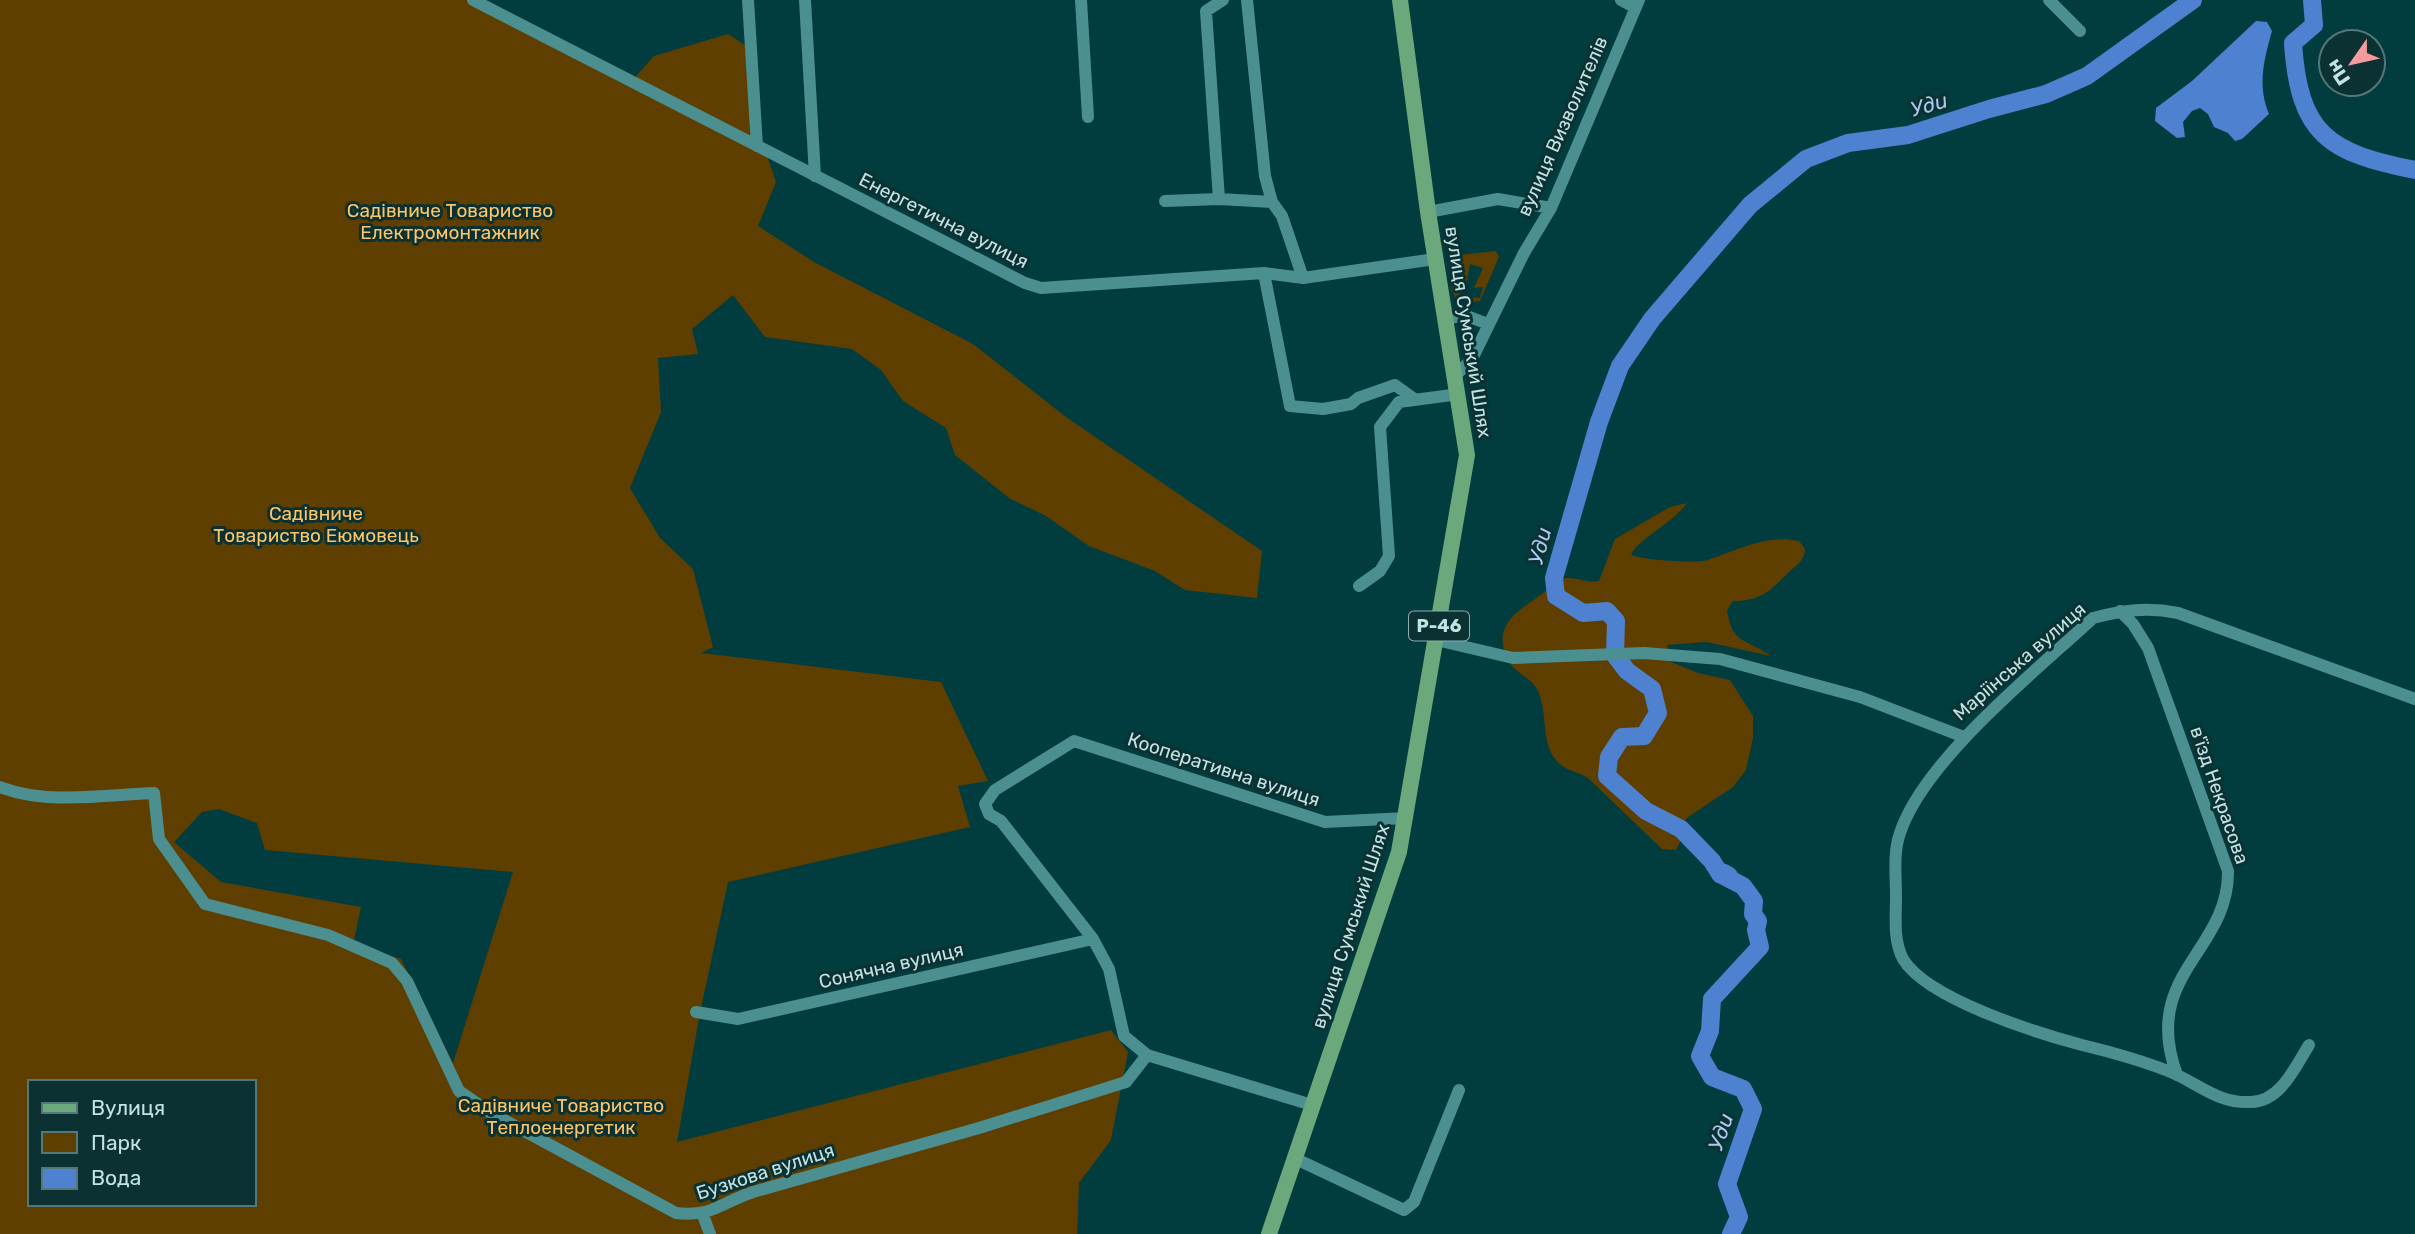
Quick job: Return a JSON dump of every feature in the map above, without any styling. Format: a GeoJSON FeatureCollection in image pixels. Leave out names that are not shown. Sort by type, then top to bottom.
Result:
{"type":"FeatureCollection","features":[{"type":"Feature","properties":{"kind":"main road","name":"вулиця Сумський Шлях"},"geometry":{"type":"LineString","coordinates":[[1269,1234],[1399,852],[1467,454],[1428,212],[1400,0]]}},
{"type":"Feature","properties":{"kind":"street","name":"Енергетична вулиця"},"geometry":{"type":"LineString","coordinates":[[474,0],[1025,283],[1041,288],[1264,273],[1303,278],[1435,259]]}},
{"type":"Feature","properties":{"kind":"street"},"geometry":{"type":"LineString","coordinates":[[748,0],[757,146]]}},
{"type":"Feature","properties":{"kind":"street"},"geometry":{"type":"LineString","coordinates":[[805,0],[815,176]]}},
{"type":"Feature","properties":{"kind":"street"},"geometry":{"type":"LineString","coordinates":[[1081,0],[1088,117]]}},
{"type":"Feature","properties":{"kind":"street"},"geometry":{"type":"LineString","coordinates":[[1219,199],[1206,11],[1223,0]]}},
{"type":"Feature","properties":{"kind":"street"},"geometry":{"type":"LineString","coordinates":[[1247,0],[1265,176],[1272,202],[1282,216],[1303,278]]}},
{"type":"Feature","properties":{"kind":"street"},"geometry":{"type":"LineString","coordinates":[[1621,0],[1637,4]]}},
{"type":"Feature","properties":{"kind":"street"},"geometry":{"type":"LineString","coordinates":[[2049,0],[2080,31]]}},
{"type":"Feature","properties":{"kind":"street","name":"вулиця Визволителів"},"geometry":{"type":"LineString","coordinates":[[1455,375],[1472,359],[1551,208],[1637,4]]}},
{"type":"Feature","properties":{"kind":"street"},"geometry":{"type":"LineString","coordinates":[[1165,201],[1219,199],[1272,202]]}},
{"type":"Feature","properties":{"kind":"street"},"geometry":{"type":"LineString","coordinates":[[1428,212],[1498,199],[1551,208]]}},
{"type":"Feature","properties":{"kind":"street"},"geometry":{"type":"LineString","coordinates":[[1264,273],[1290,405],[1323,409],[1351,404],[1358,398],[1395,385],[1413,398]]}},
{"type":"Feature","properties":{"kind":"street"},"geometry":{"type":"LineString","coordinates":[[1445,318],[1467,316],[1488,324]]}},
{"type":"Feature","properties":{"kind":"street"},"geometry":{"type":"LineString","coordinates":[[1359,586],[1380,572],[1389,556],[1380,427],[1399,402],[1413,398],[1459,394]]}},
{"type":"Feature","properties":{"kind":"street","name":"Маріїнська вулиця"},"geometry":{"type":"LineString","coordinates":[[1436,640],[1502,657],[1644,653],[1720,659],[1860,697],[1965,737],[2093,618],[2120,611],[2152,608],[2178,613],[2415,699]]}},
{"type":"Feature","properties":{"kind":"street","name":"в'їзд Некрасова"},"geometry":{"type":"LineString","coordinates":[[2120,611],[2133,624],[2148,648],[2228,871],[2222,904],[2171,1003],[2168,1039],[2177,1075]]}},
{"type":"Feature","properties":{"kind":"street"},"geometry":{"type":"LineString","coordinates":[[1965,737],[1916,800],[1899,835],[1896,854],[1896,932],[1903,958],[1914,973],[1934,988],[2036,1032],[2123,1055],[2177,1075],[2216,1097],[2252,1102],[2262,1100],[2282,1086],[2309,1045]]}},
{"type":"Feature","properties":{"kind":"street","name":"Кооперативна вулиця"},"geometry":{"type":"LineString","coordinates":[[1093,939],[1001,821],[989,814],[985,804],[995,790],[1074,741],[1325,822],[1406,818]]}},
{"type":"Feature","properties":{"kind":"street","name":"Бузкова вулиця"},"geometry":{"type":"LineString","coordinates":[[0,787],[20,794],[65,797],[154,793],[159,839],[205,904],[328,935],[392,963],[407,981],[459,1091],[491,1113],[676,1213],[703,1215],[753,1192],[979,1128],[1125,1082],[1147,1055]]}},
{"type":"Feature","properties":{"kind":"street"},"geometry":{"type":"LineString","coordinates":[[1093,939],[1109,969],[1124,1036],[1147,1055],[1312,1105]]}},
{"type":"Feature","properties":{"kind":"street","name":"Сонячна вулиця"},"geometry":{"type":"LineString","coordinates":[[696,1012],[738,1020],[1093,939]]}},
{"type":"Feature","properties":{"kind":"street"},"geometry":{"type":"LineString","coordinates":[[1294,1158],[1404,1210],[1414,1202],[1459,1090]]}},
{"type":"Feature","properties":{"kind":"street"},"geometry":{"type":"LineString","coordinates":[[703,1215],[710,1234]]}},
{"type":"Feature","properties":{"kind":"green space"},"geometry":{"type":"Polygon","coordinates":[[[0,0],[470,0],[627,86],[654,56],[728,34],[745,45],[754,118],[776,182],[758,226],[814,262],[973,344],[1066,417],[1262,551],[1257,598],[1185,590],[1155,571],[1089,546],[1046,516],[1009,498],[955,455],[946,428],[903,401],[881,370],[852,349],[765,337],[733,295],[692,329],[698,354],[658,358],[661,412],[630,488],[660,538],[693,569],[713,647],[701,653],[941,682],[988,781],[958,786],[970,827],[728,882],[700,1013],[677,1142],[1111,1030],[1128,1052],[1111,1140],[1079,1183],[1077,1234],[0,1234],[0,0]],[[219,809],[202,812],[174,842],[221,882],[361,907],[353,945],[401,959],[453,1063],[513,872],[265,850],[257,823],[219,809]]]}},
{"type":"Feature","properties":{"kind":"green space"},"geometry":{"type":"Polygon","coordinates":[[[1496,251],[1499,257],[1480,301],[1470,302],[1472,297],[1480,298],[1483,287],[1474,288],[1483,268],[1470,264],[1466,286],[1459,279],[1456,292],[1464,295],[1463,300],[1456,298],[1451,290],[1458,255],[1496,251]]]}},
{"type":"Feature","properties":{"kind":"green space"},"geometry":{"type":"Polygon","coordinates":[[[1687,503],[1631,555],[1692,562],[1708,560],[1764,541],[1787,539],[1799,541],[1805,549],[1800,562],[1771,589],[1759,597],[1733,601],[1727,610],[1732,629],[1737,635],[1771,656],[1707,642],[1667,645],[1669,661],[1698,673],[1730,680],[1753,716],[1753,738],[1746,770],[1733,787],[1688,817],[1682,824],[1681,840],[1676,850],[1662,849],[1589,779],[1565,768],[1554,758],[1547,740],[1538,691],[1509,662],[1503,645],[1503,635],[1511,619],[1553,583],[1563,578],[1599,581],[1615,539],[1670,507],[1687,503]]]}},
{"type":"Feature","properties":{"kind":"water"},"geometry":{"type":"Polygon","coordinates":[[[2256,21],[2267,22],[2272,31],[2264,62],[2263,83],[2269,114],[2242,139],[2235,141],[2228,133],[2214,127],[2208,114],[2200,108],[2192,111],[2183,122],[2185,137],[2177,138],[2155,121],[2156,108],[2192,81],[2256,21]]]}},
{"type":"Feature","properties":{"kind":"water"},"geometry":{"type":"Polygon","coordinates":[[[1712,861],[1726,864],[1737,872],[1740,881],[1734,888],[1715,882],[1709,865],[1712,861]]]}},
{"type":"Feature","properties":{"kind":"waterway","name":"Уди"},"geometry":{"type":"LineString","coordinates":[[1731,1234],[1739,1217],[1727,1184],[1753,1109],[1743,1089],[1712,1077],[1700,1056],[1710,1031],[1712,999],[1760,947],[1756,930],[1758,921],[1753,914],[1754,901],[1743,886],[1720,874],[1712,861],[1681,829],[1646,811],[1607,776],[1609,757],[1622,737],[1644,736],[1658,713],[1652,689],[1627,671],[1615,655],[1616,621],[1607,611],[1583,613],[1556,596],[1554,578],[1599,422],[1620,366],[1652,319],[1750,205],[1806,159],[1848,143],[1908,135],[2046,94],[2087,76],[2193,0]]}},
{"type":"Feature","properties":{"kind":"waterway","name":"Уди"},"geometry":{"type":"LineString","coordinates":[[2312,0],[2314,25],[2293,43],[2302,99],[2312,119],[2324,135],[2340,147],[2360,156],[2415,170]]}},
{"type":"Feature","properties":{"kind":"park label","name":"Садівниче Товариство Електромонтажник"},"geometry":{"type":"Point","coordinates":[450,221]}},
{"type":"Feature","properties":{"kind":"park label","name":"Садівниче Товариство Еюмовець"},"geometry":{"type":"Point","coordinates":[316,524]}},
{"type":"Feature","properties":{"kind":"park label","name":"Садівниче Товариство Теплоенергетик"},"geometry":{"type":"Point","coordinates":[561,1116]}}]}
